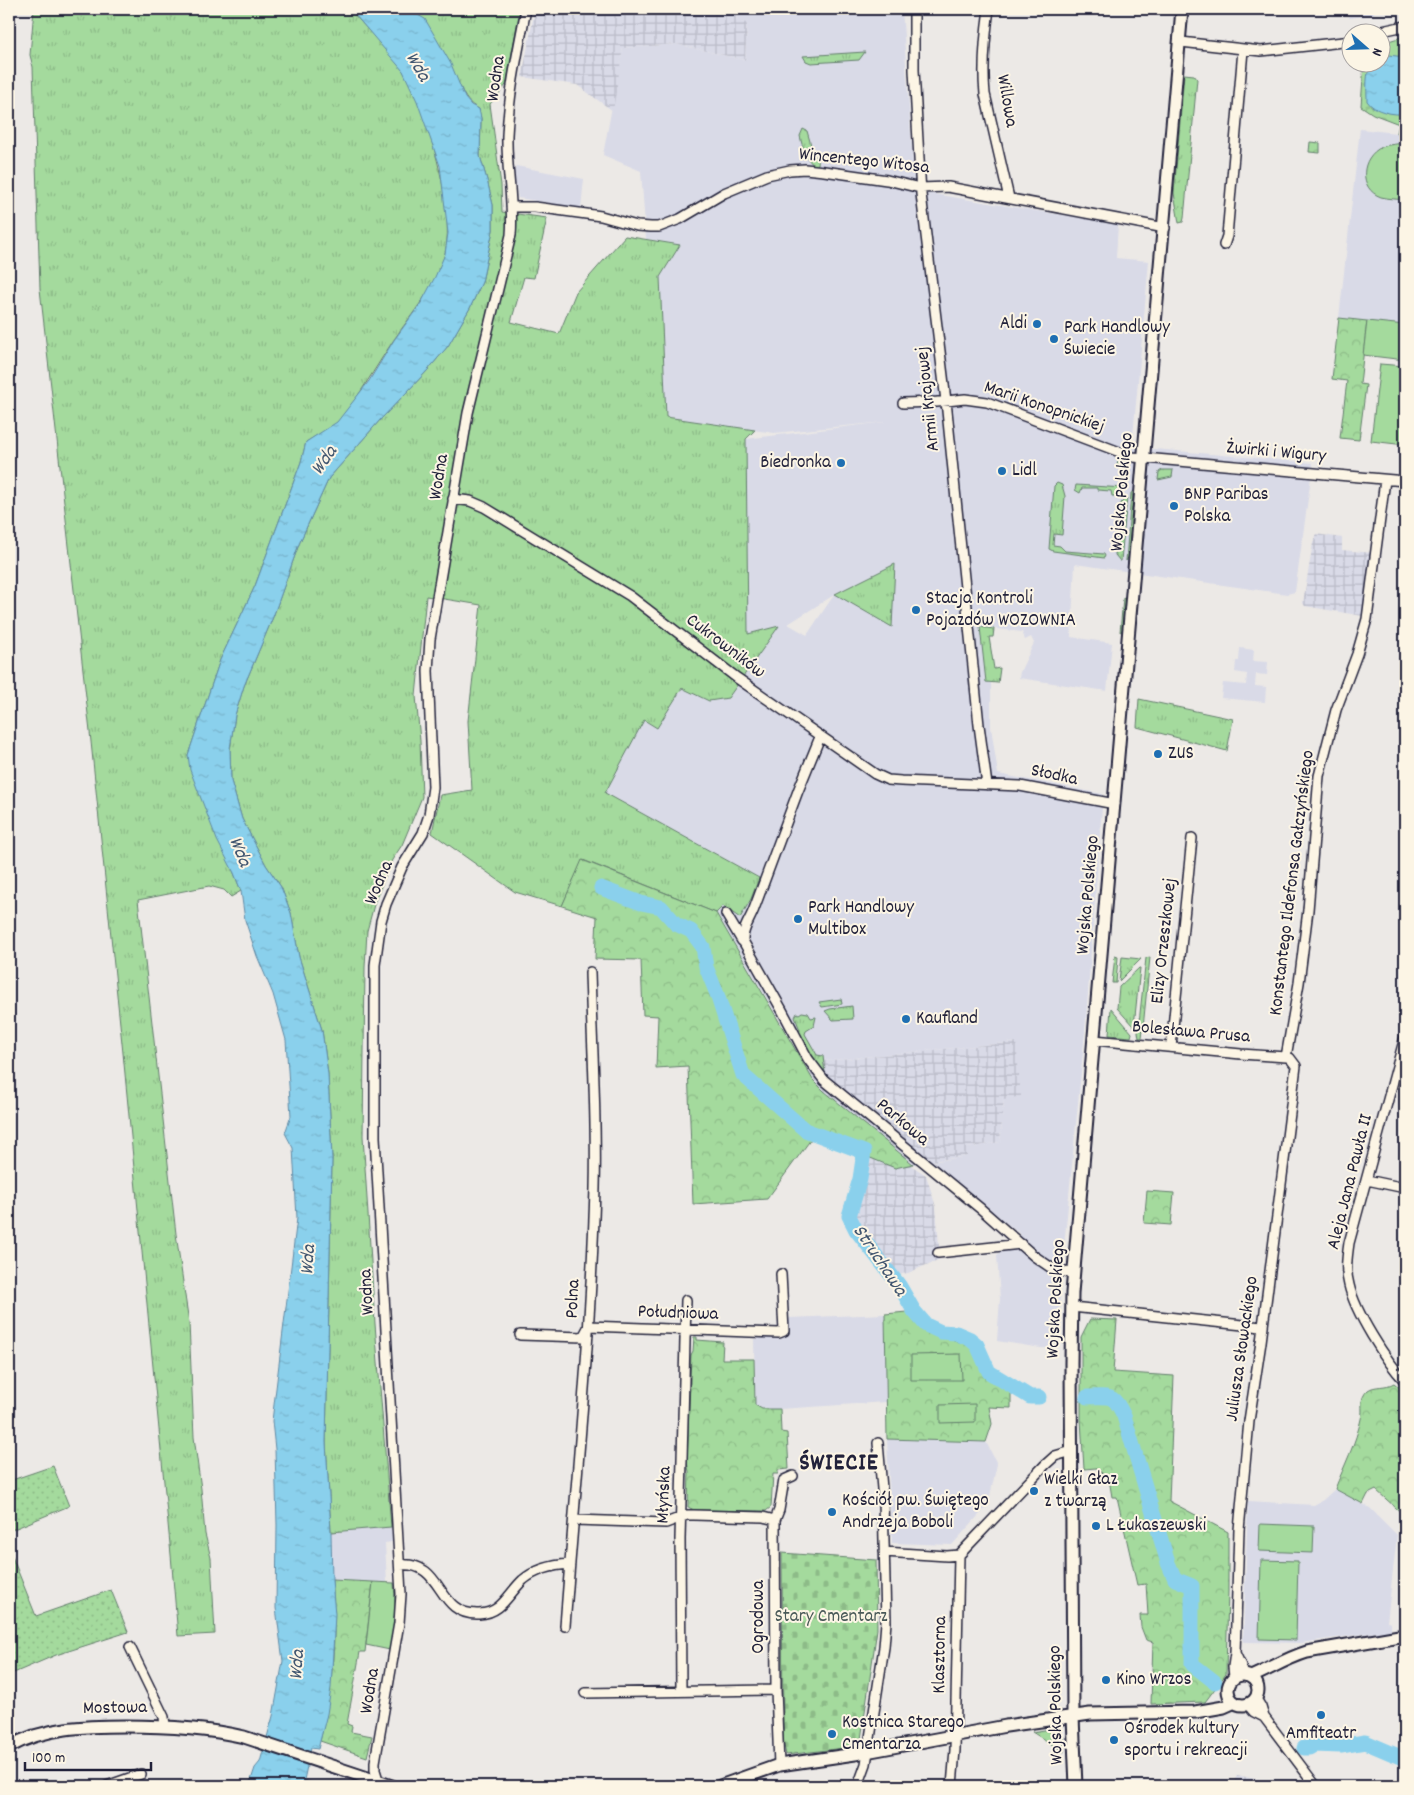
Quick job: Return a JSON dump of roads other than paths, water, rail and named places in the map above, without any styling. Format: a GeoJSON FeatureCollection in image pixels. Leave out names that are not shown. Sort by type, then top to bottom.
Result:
{"type":"FeatureCollection","features":[{"type":"Feature","properties":{"kind":"street","name":"Wodna"},"geometry":{"type":"LineString","coordinates":[[379,1784],[375,1762],[399,1623],[401,1594],[375,1137],[375,965],[381,921],[386,904],[402,867],[423,833],[432,799],[429,654],[474,380],[509,244],[512,225],[507,146],[510,92],[526,9]]}},
{"type":"Feature","properties":{"kind":"street","name":"Armii Krajowej"},"geometry":{"type":"LineString","coordinates":[[914,9],[914,70],[920,188],[946,401],[979,725],[987,785]]}},
{"type":"Feature","properties":{"kind":"street","name":"Willowa"},"geometry":{"type":"LineString","coordinates":[[990,9],[985,39],[983,80],[1009,198]]}},
{"type":"Feature","properties":{"kind":"street","name":"Wojska Polskiego"},"geometry":{"type":"LineString","coordinates":[[1076,1786],[1073,1717],[1072,1308],[1074,1274],[1181,42],[1182,9]]}},
{"type":"Feature","properties":{"kind":"street"},"geometry":{"type":"LineString","coordinates":[[1392,29],[1405,26]]}},
{"type":"Feature","properties":{"kind":"street"},"geometry":{"type":"LineString","coordinates":[[1181,42],[1261,51],[1342,41]]}},
{"type":"Feature","properties":{"kind":"street"},"geometry":{"type":"LineString","coordinates":[[1224,245],[1227,236],[1244,50]]}},
{"type":"Feature","properties":{"kind":"street","name":"Wincentego Witosa"},"geometry":{"type":"LineString","coordinates":[[512,207],[535,207],[601,216],[636,226],[659,227],[680,219],[724,193],[767,175],[805,169],[887,180],[920,188],[948,187],[1165,228]]}},
{"type":"Feature","properties":{"kind":"street","name":"Marii Konopnickiej"},"geometry":{"type":"LineString","coordinates":[[903,403],[965,399],[987,402],[1133,457],[1144,458]]}},
{"type":"Feature","properties":{"kind":"street","name":"Żwirki i Wigury"},"geometry":{"type":"LineString","coordinates":[[1144,458],[1405,481]]}},
{"type":"Feature","properties":{"kind":"street","name":"Konstantego Ildefonsa Gałczyńskiego"},"geometry":{"type":"LineString","coordinates":[[1286,1056],[1299,983],[1307,919],[1319,776],[1336,710],[1357,654],[1367,619],[1385,480]]}},
{"type":"Feature","properties":{"kind":"street","name":"Cukrowników"},"geometry":{"type":"LineString","coordinates":[[453,499],[470,501],[484,507],[620,589],[737,678],[875,774],[888,780],[987,785]]}},
{"type":"Feature","properties":{"kind":"street"},"geometry":{"type":"LineString","coordinates":[[743,941],[742,934],[745,926],[754,909],[820,737]]}},
{"type":"Feature","properties":{"kind":"street","name":"Słodka"},"geometry":{"type":"LineString","coordinates":[[987,785],[1020,786],[1115,804]]}},
{"type":"Feature","properties":{"kind":"street","name":"Elizy Orzeszkowej"},"geometry":{"type":"LineString","coordinates":[[1171,1047],[1192,838]]}},
{"type":"Feature","properties":{"kind":"street","name":"Parkowa"},"geometry":{"type":"LineString","coordinates":[[726,914],[743,941],[808,1059],[824,1080],[1049,1268],[1074,1274]]}},
{"type":"Feature","properties":{"kind":"street","name":"Polna"},"geometry":{"type":"LineString","coordinates":[[565,1626],[589,1326],[595,1179],[590,972]]}},
{"type":"Feature","properties":{"kind":"street","name":"Aleja Jana Pawła II"},"geometry":{"type":"LineString","coordinates":[[1405,1037],[1348,1250],[1346,1265],[1354,1301],[1383,1353],[1405,1381]]}},
{"type":"Feature","properties":{"kind":"street","name":"Bolesława Prusa"},"geometry":{"type":"LineString","coordinates":[[1094,1040],[1241,1054],[1286,1056]]}},
{"type":"Feature","properties":{"kind":"street","name":"Juliusza Słowackiego"},"geometry":{"type":"LineString","coordinates":[[1246,1678],[1235,1653],[1239,1530],[1249,1421],[1296,1071],[1294,1062],[1286,1056]]}},
{"type":"Feature","properties":{"kind":"street"},"geometry":{"type":"LineString","coordinates":[[1367,1180],[1405,1188]]}},
{"type":"Feature","properties":{"kind":"street"},"geometry":{"type":"LineString","coordinates":[[938,1253],[1021,1244]]}},
{"type":"Feature","properties":{"kind":"street","name":"Południowa"},"geometry":{"type":"LineString","coordinates":[[589,1326],[779,1333],[784,1331],[782,1274]]}},
{"type":"Feature","properties":{"kind":"street","name":"Młyńska"},"geometry":{"type":"LineString","coordinates":[[681,1690],[680,1518],[686,1300]]}},
{"type":"Feature","properties":{"kind":"street"},"geometry":{"type":"LineString","coordinates":[[1072,1308],[1262,1328]]}},
{"type":"Feature","properties":{"kind":"street"},"geometry":{"type":"LineString","coordinates":[[520,1334],[583,1338],[589,1326]]}},
{"type":"Feature","properties":{"kind":"street"},"geometry":{"type":"LineString","coordinates":[[858,1786],[866,1764],[884,1647],[886,1622],[883,1500],[878,1443]]}},
{"type":"Feature","properties":{"kind":"street"},"geometry":{"type":"LineString","coordinates":[[884,1552],[958,1555],[1044,1465],[1055,1456],[1072,1451]]}},
{"type":"Feature","properties":{"kind":"street","name":"Ogrodowa"},"geometry":{"type":"LineString","coordinates":[[779,1765],[776,1690],[776,1520],[784,1480],[793,1476]]}},
{"type":"Feature","properties":{"kind":"street"},"geometry":{"type":"LineString","coordinates":[[574,1520],[666,1522],[694,1515],[763,1517],[776,1520]]}},
{"type":"Feature","properties":{"kind":"street","name":"Klasztorna"},"geometry":{"type":"LineString","coordinates":[[952,1786],[956,1736],[958,1555]]}},
{"type":"Feature","properties":{"kind":"street"},"geometry":{"type":"LineString","coordinates":[[400,1564],[413,1565],[424,1569],[452,1604],[471,1614],[481,1614],[492,1612],[503,1605],[524,1580],[538,1571],[551,1566],[570,1564]]}},
{"type":"Feature","properties":{"kind":"street"},"geometry":{"type":"LineString","coordinates":[[1230,1698],[1230,1681],[1246,1678],[1274,1667],[1292,1657],[1307,1652],[1405,1635]]}},
{"type":"Feature","properties":{"kind":"street"},"geometry":{"type":"LineString","coordinates":[[130,1647],[164,1717],[165,1726]]}},
{"type":"Feature","properties":{"kind":"street"},"geometry":{"type":"LineString","coordinates":[[1230,1698],[1240,1706],[1252,1702],[1258,1694],[1246,1678]]}},
{"type":"Feature","properties":{"kind":"street"},"geometry":{"type":"LineString","coordinates":[[585,1693],[776,1690]]}},
{"type":"Feature","properties":{"kind":"street"},"geometry":{"type":"LineString","coordinates":[[720,1786],[736,1783],[779,1765],[1006,1726],[1090,1714],[1176,1714],[1195,1712],[1212,1709],[1230,1698]]}},
{"type":"Feature","properties":{"kind":"street"},"geometry":{"type":"LineString","coordinates":[[1252,1702],[1254,1712],[1264,1717],[1316,1786]]}},
{"type":"Feature","properties":{"kind":"street","name":"Mostowa"},"geometry":{"type":"LineString","coordinates":[[11,1745],[47,1732],[69,1728],[92,1726],[165,1726],[225,1733],[260,1742],[379,1784],[392,1786]]}},
{"type":"Feature","properties":{"kind":"street"},"geometry":{"type":"LineString","coordinates":[[9,1733],[11,1745]]}},
{"type":"Feature","properties":{"kind":"street"},"geometry":{"type":"LineString","coordinates":[[107,1786],[141,1774]]}},
{"type":"Feature","properties":{"kind":"water","name":"Wda"},"geometry":{"type":"Polygon","coordinates":[[[350,9],[407,9],[425,19],[451,64],[465,98],[471,105],[479,109],[481,118],[480,156],[493,205],[493,230],[482,282],[470,308],[448,346],[329,478],[299,544],[273,617],[244,686],[235,715],[230,749],[231,781],[242,819],[266,865],[281,887],[291,913],[299,957],[322,1030],[328,1074],[332,1159],[326,1442],[335,1614],[331,1688],[327,1714],[318,1749],[311,1748],[304,1780],[313,1783],[313,1786],[249,1786],[255,1768],[260,1762],[273,1716],[283,1661],[276,1608],[277,1525],[275,1449],[272,1421],[297,1218],[293,1148],[285,1133],[291,1116],[286,1040],[273,994],[257,956],[245,920],[241,891],[217,840],[190,770],[188,755],[220,660],[255,586],[301,462],[306,442],[337,422],[369,381],[394,340],[421,303],[445,254],[448,233],[440,166],[417,101],[403,71],[350,9]]]}},
{"type":"Feature","properties":{"kind":"water"},"geometry":{"type":"Polygon","coordinates":[[[1392,55],[1405,57],[1405,114],[1390,113],[1370,105],[1367,101],[1368,72],[1392,72],[1392,55]]]}},
{"type":"Feature","properties":{"kind":"waterway","name":"Struchawa"},"geometry":{"type":"LineString","coordinates":[[601,888],[641,903],[661,907],[676,924],[691,931],[703,947],[706,967],[717,994],[743,1075],[805,1130],[864,1152],[860,1179],[849,1216],[856,1230],[899,1285],[914,1311],[926,1325],[941,1332],[956,1333],[970,1339],[977,1345],[989,1372],[1030,1397],[1039,1397]]}},
{"type":"Feature","properties":{"kind":"waterway","name":"Struchawa"},"geometry":{"type":"LineString","coordinates":[[1087,1397],[1106,1397],[1114,1400],[1124,1416],[1168,1563],[1175,1579],[1192,1586],[1192,1664],[1215,1682]]}},
{"type":"Feature","properties":{"kind":"waterway","name":"Struchawa"},"geometry":{"type":"LineString","coordinates":[[1304,1748],[1314,1745],[1341,1746],[1365,1742],[1405,1759]]}},
{"type":"Feature","properties":{"kind":"place","name":"Aldi"},"geometry":{"type":"Point","coordinates":[1037,324]}},
{"type":"Feature","properties":{"kind":"place","name":"Park Handlowy Świecie"},"geometry":{"type":"Point","coordinates":[1054,339]}},
{"type":"Feature","properties":{"kind":"place","name":"Biedronka"},"geometry":{"type":"Point","coordinates":[841,463]}},
{"type":"Feature","properties":{"kind":"place","name":"Lidl"},"geometry":{"type":"Point","coordinates":[1002,471]}},
{"type":"Feature","properties":{"kind":"place","name":"BNP Paribas Polska"},"geometry":{"type":"Point","coordinates":[1174,506]}},
{"type":"Feature","properties":{"kind":"place","name":"Stacja Kontroli Pojazdów WOZOWNIA"},"geometry":{"type":"Point","coordinates":[916,610]}},
{"type":"Feature","properties":{"kind":"place","name":"ZUS"},"geometry":{"type":"Point","coordinates":[1158,754]}},
{"type":"Feature","properties":{"kind":"place","name":"Park Handlowy Multibox"},"geometry":{"type":"Point","coordinates":[798,919]}},
{"type":"Feature","properties":{"kind":"place","name":"Kaufland"},"geometry":{"type":"Point","coordinates":[906,1019]}},
{"type":"Feature","properties":{"kind":"place","name":"Wielki Głaz z twarzą"},"geometry":{"type":"Point","coordinates":[1034,1491]}},
{"type":"Feature","properties":{"kind":"place","name":"Kościół pw. Świętego Andrzeja Boboli"},"geometry":{"type":"Point","coordinates":[832,1512]}},
{"type":"Feature","properties":{"kind":"place","name":"L Łukaszewski"},"geometry":{"type":"Point","coordinates":[1096,1526]}},
{"type":"Feature","properties":{"kind":"place","name":"Kino Wrzos"},"geometry":{"type":"Point","coordinates":[1106,1680]}},
{"type":"Feature","properties":{"kind":"place","name":"Amfiteatr"},"geometry":{"type":"Point","coordinates":[1321,1715]}},
{"type":"Feature","properties":{"kind":"place","name":"Kostnica Starego Cmentarza"},"geometry":{"type":"Point","coordinates":[832,1734]}},
{"type":"Feature","properties":{"kind":"place","name":"Ośrodek kultury sportu i rekreacji"},"geometry":{"type":"Point","coordinates":[1114,1740]}},
{"type":"Feature","properties":{"kind":"district","name":"ŚWIECIE"},"geometry":{"type":"Point","coordinates":[839,1464]}},
{"type":"Feature","properties":{"kind":"park label","name":"Stary Cmentarz"},"geometry":{"type":"Point","coordinates":[831,1617]}}]}
